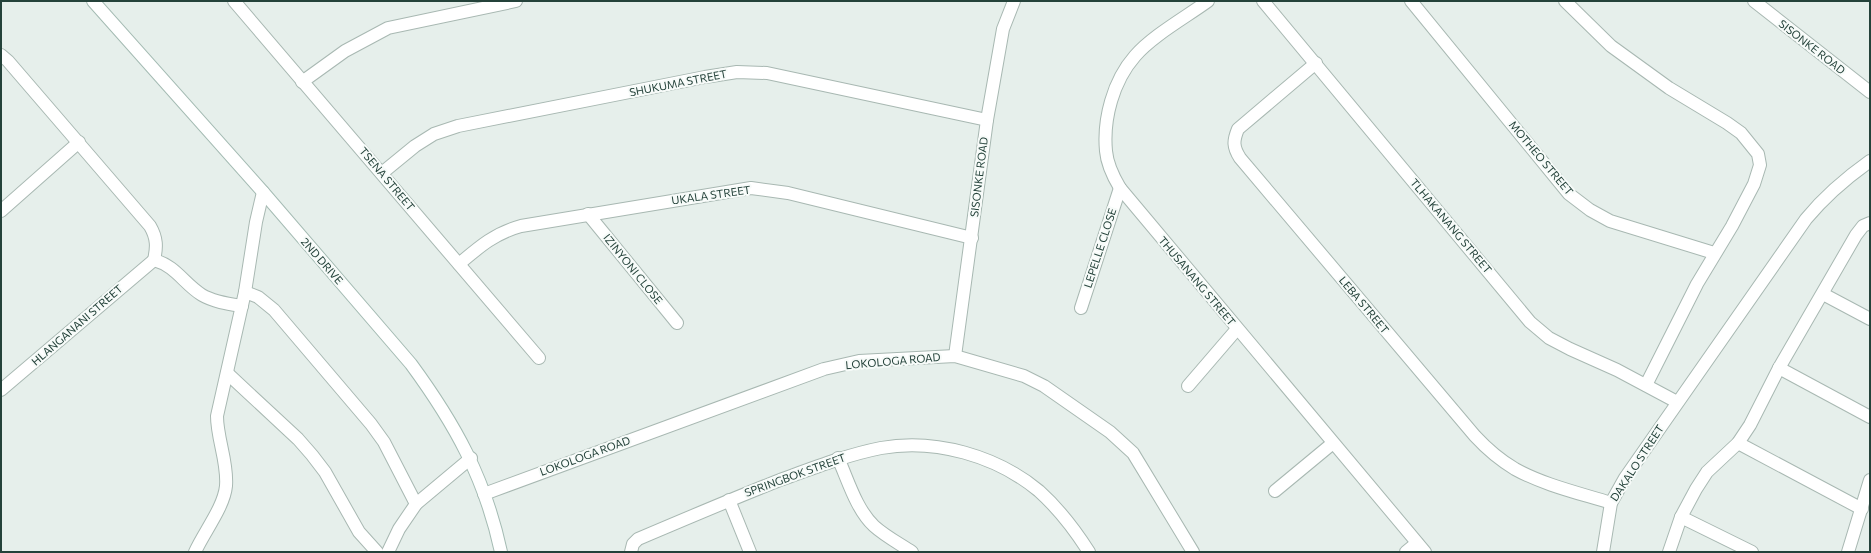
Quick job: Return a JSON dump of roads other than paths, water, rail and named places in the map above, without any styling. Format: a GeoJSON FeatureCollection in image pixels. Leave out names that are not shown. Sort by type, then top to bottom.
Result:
{"type":"FeatureCollection","features":[{"type":"Feature","properties":{"kind":"street","name":"2ND DRIVE"},"geometry":{"type":"LineString","coordinates":[[93,1],[263,192],[411,364],[449,419],[470,458],[484,494],[501,552]]}},
{"type":"Feature","properties":{"kind":"street","name":"TSENA STREET"},"geometry":{"type":"LineString","coordinates":[[234,1],[539,358]]}},
{"type":"Feature","properties":{"kind":"street"},"geometry":{"type":"LineString","coordinates":[[302,82],[345,51],[388,28],[516,1]]}},
{"type":"Feature","properties":{"kind":"street","name":"SISONKE ROAD"},"geometry":{"type":"LineString","coordinates":[[955,356],[987,120],[1003,29],[1014,1]]}},
{"type":"Feature","properties":{"kind":"street","name":"THUSANANG STREET"},"geometry":{"type":"LineString","coordinates":[[1208,1],[1135,56],[1121,74],[1112,99],[1106,133],[1106,153],[1120,188],[1421,548]]}},
{"type":"Feature","properties":{"kind":"street","name":"TLHAKANANG STREET"},"geometry":{"type":"LineString","coordinates":[[1263,1],[1530,322],[1556,342],[1646,385],[1677,402]]}},
{"type":"Feature","properties":{"kind":"street","name":"MOTHEO STREET"},"geometry":{"type":"LineString","coordinates":[[1411,1],[1569,194],[1590,210],[1610,221],[1714,253]]}},
{"type":"Feature","properties":{"kind":"street"},"geometry":{"type":"LineString","coordinates":[[1565,1],[1589,26],[1628,60],[1669,88],[1741,133],[1758,154],[1760,164],[1754,184],[1732,226],[1714,253],[1646,385]]}},
{"type":"Feature","properties":{"kind":"street","name":"SISONKE ROAD"},"geometry":{"type":"LineString","coordinates":[[1754,1],[1870,92]]}},
{"type":"Feature","properties":{"kind":"street"},"geometry":{"type":"LineString","coordinates":[[1,55],[80,142],[150,226],[155,235],[156,243],[154,260],[174,269],[203,296],[220,302],[242,306]]}},
{"type":"Feature","properties":{"kind":"street","name":"LEBA STREET"},"geometry":{"type":"LineString","coordinates":[[1316,63],[1238,129],[1234,142],[1235,150],[1240,158],[1475,436],[1494,455],[1516,469],[1541,480],[1610,502]]}},
{"type":"Feature","properties":{"kind":"street","name":"SHUKUMA STREET"},"geometry":{"type":"LineString","coordinates":[[382,173],[415,146],[434,134],[458,126],[737,72],[767,73],[806,80],[987,120]]}},
{"type":"Feature","properties":{"kind":"street"},"geometry":{"type":"LineString","coordinates":[[1,211],[80,142]]}},
{"type":"Feature","properties":{"kind":"street","name":"DAKALO STREET"},"geometry":{"type":"LineString","coordinates":[[1603,552],[1610,502],[1625,478],[1806,219],[1826,196],[1849,176],[1870,161]]}},
{"type":"Feature","properties":{"kind":"street","name":"UKALA STREET"},"geometry":{"type":"LineString","coordinates":[[459,264],[488,240],[506,230],[588,214],[751,188],[788,193],[972,238]]}},
{"type":"Feature","properties":{"kind":"street","name":"LEPELLE CLOSE"},"geometry":{"type":"LineString","coordinates":[[1081,308],[1120,188]]}},
{"type":"Feature","properties":{"kind":"street"},"geometry":{"type":"LineString","coordinates":[[195,552],[225,493],[226,476],[217,425],[217,416],[245,292],[256,222],[263,192]]}},
{"type":"Feature","properties":{"kind":"street","name":"IZINYONI CLOSE"},"geometry":{"type":"LineString","coordinates":[[588,214],[677,323]]}},
{"type":"Feature","properties":{"kind":"street"},"geometry":{"type":"LineString","coordinates":[[1669,552],[1681,517],[1696,489],[1707,472],[1738,443],[1750,425],[1779,368],[1860,229],[1870,223]]}},
{"type":"Feature","properties":{"kind":"street","name":"HLANGANANI STREET"},"geometry":{"type":"LineString","coordinates":[[1,390],[154,260]]}},
{"type":"Feature","properties":{"kind":"street"},"geometry":{"type":"LineString","coordinates":[[245,292],[258,297],[274,310],[371,424],[384,442],[416,504]]}},
{"type":"Feature","properties":{"kind":"street"},"geometry":{"type":"LineString","coordinates":[[1823,294],[1870,319]]}},
{"type":"Feature","properties":{"kind":"street"},"geometry":{"type":"LineString","coordinates":[[1188,386],[1237,329]]}},
{"type":"Feature","properties":{"kind":"street","name":"LOKOLOGA ROAD"},"geometry":{"type":"LineString","coordinates":[[484,494],[824,369],[859,361],[955,356],[1024,376],[1044,386],[1110,432],[1133,454],[1193,552]]}},
{"type":"Feature","properties":{"kind":"street"},"geometry":{"type":"LineString","coordinates":[[1779,368],[1870,416]]}},
{"type":"Feature","properties":{"kind":"street"},"geometry":{"type":"LineString","coordinates":[[227,373],[298,439],[312,455],[325,472],[359,532],[377,552]]}},
{"type":"Feature","properties":{"kind":"street"},"geometry":{"type":"LineString","coordinates":[[1275,491],[1333,443]]}},
{"type":"Feature","properties":{"kind":"street"},"geometry":{"type":"LineString","coordinates":[[1738,443],[1862,509]]}},
{"type":"Feature","properties":{"kind":"street","name":"SPRINGBOK STREET"},"geometry":{"type":"LineString","coordinates":[[631,552],[633,544],[638,539],[729,500],[838,458],[882,448],[906,445],[949,449],[995,464],[1018,476],[1039,491],[1068,521],[1089,552]]}},
{"type":"Feature","properties":{"kind":"street"},"geometry":{"type":"LineString","coordinates":[[388,552],[399,529],[416,504],[470,458]]}},
{"type":"Feature","properties":{"kind":"street"},"geometry":{"type":"LineString","coordinates":[[838,458],[857,501],[866,516],[874,526],[912,552]]}},
{"type":"Feature","properties":{"kind":"street"},"geometry":{"type":"LineString","coordinates":[[1848,552],[1870,480]]}},
{"type":"Feature","properties":{"kind":"street"},"geometry":{"type":"LineString","coordinates":[[729,500],[750,552]]}},
{"type":"Feature","properties":{"kind":"street"},"geometry":{"type":"LineString","coordinates":[[1681,517],[1752,552]]}},
{"type":"Feature","properties":{"kind":"street"},"geometry":{"type":"LineString","coordinates":[[1406,552],[1421,548]]}}]}
